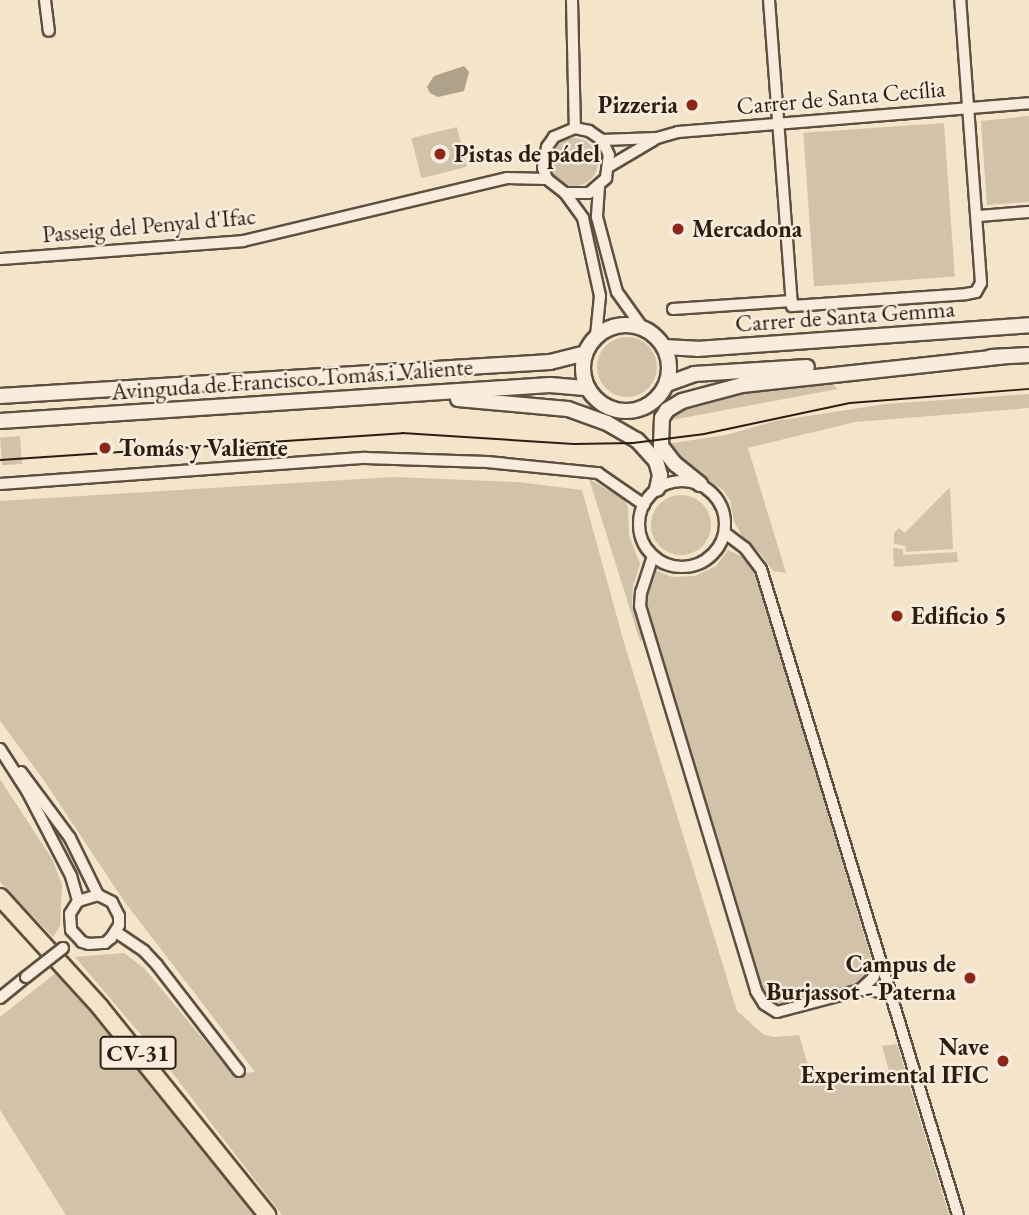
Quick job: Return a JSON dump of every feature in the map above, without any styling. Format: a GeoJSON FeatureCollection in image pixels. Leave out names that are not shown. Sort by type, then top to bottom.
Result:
{"type":"FeatureCollection","features":[{"type":"Feature","properties":{"kind":"main road"},"geometry":{"type":"LineString","coordinates":[[618,325],[642,327],[655,335],[664,346],[670,372],[667,384],[659,396],[636,411],[608,407],[588,388],[583,365],[585,353],[596,336],[618,325]]}},
{"type":"Feature","properties":{"kind":"main road","name":"Carrer de Santa Gemma"},"geometry":{"type":"LineString","coordinates":[[664,346],[710,349],[1029,325]]}},
{"type":"Feature","properties":{"kind":"main road","name":"Avinguda de Francisco Tomás i Valiente"},"geometry":{"type":"LineString","coordinates":[[0,396],[550,362],[585,353]]}},
{"type":"Feature","properties":{"kind":"main road","name":"Carrer de Santa Gemma"},"geometry":{"type":"LineString","coordinates":[[667,384],[694,374],[1029,355]]}},
{"type":"Feature","properties":{"kind":"main road"},"geometry":{"type":"LineString","coordinates":[[700,484],[675,464],[661,446],[662,418],[667,410],[682,401],[742,384],[1000,357]]}},
{"type":"Feature","properties":{"kind":"main road","name":"Avinguda de Francisco Tomás i Valiente"},"geometry":{"type":"LineString","coordinates":[[0,421],[550,385],[588,388]]}},
{"type":"Feature","properties":{"kind":"main road"},"geometry":{"type":"LineString","coordinates":[[376,397],[537,405],[587,414],[629,436],[645,449],[659,468],[657,489]]}},
{"type":"Feature","properties":{"kind":"main road","name":"CV-31"},"geometry":{"type":"LineString","coordinates":[[0,897],[100,1007],[267,1215]]}},
{"type":"Feature","properties":{"kind":"street"},"geometry":{"type":"LineString","coordinates":[[45,0],[49,32]]}},
{"type":"Feature","properties":{"kind":"street"},"geometry":{"type":"LineString","coordinates":[[572,0],[575,128]]}},
{"type":"Feature","properties":{"kind":"street"},"geometry":{"type":"LineString","coordinates":[[769,0],[792,303]]}},
{"type":"Feature","properties":{"kind":"street"},"geometry":{"type":"LineString","coordinates":[[673,309],[976,292],[981,283],[978,216],[961,0]]}},
{"type":"Feature","properties":{"kind":"street","name":"Carrer de Santa Cecília"},"geometry":{"type":"LineString","coordinates":[[657,138],[678,132],[1029,103]]}},
{"type":"Feature","properties":{"kind":"street"},"geometry":{"type":"LineString","coordinates":[[596,336],[600,296],[583,218],[565,193],[547,178],[543,158],[554,137],[575,128],[589,131],[602,141],[609,155],[610,166]]}},
{"type":"Feature","properties":{"kind":"street"},"geometry":{"type":"LineString","coordinates":[[602,141],[657,138]]}},
{"type":"Feature","properties":{"kind":"street"},"geometry":{"type":"LineString","coordinates":[[642,327],[617,292],[597,216],[599,187],[610,166],[657,138]]}},
{"type":"Feature","properties":{"kind":"street","name":"Passeig del Penyal d'Ifac"},"geometry":{"type":"LineString","coordinates":[[0,259],[243,241],[507,178],[547,178]]}},
{"type":"Feature","properties":{"kind":"street"},"geometry":{"type":"LineString","coordinates":[[565,193],[578,195],[599,187]]}},
{"type":"Feature","properties":{"kind":"street"},"geometry":{"type":"LineString","coordinates":[[978,216],[1029,212]]}},
{"type":"Feature","properties":{"kind":"street"},"geometry":{"type":"LineString","coordinates":[[0,484],[365,458],[487,462],[598,472],[644,505]]}},
{"type":"Feature","properties":{"kind":"street"},"geometry":{"type":"LineString","coordinates":[[678,481],[700,484],[721,504],[726,519],[725,533],[712,555],[689,567],[676,567],[653,556],[640,532],[644,505],[657,489],[678,481]]}},
{"type":"Feature","properties":{"kind":"street"},"geometry":{"type":"LineString","coordinates":[[725,533],[750,553],[761,569],[958,1215]]}},
{"type":"Feature","properties":{"kind":"street"},"geometry":{"type":"LineString","coordinates":[[653,556],[644,579],[640,606],[757,991],[764,1004],[777,1012],[860,990],[876,991],[890,996]]}},
{"type":"Feature","properties":{"kind":"street"},"geometry":{"type":"LineString","coordinates":[[63,948],[104,943],[116,932],[119,925],[117,909],[112,902],[98,895],[70,838],[35,787],[0,749],[55,843],[71,876],[78,901]]}},
{"type":"Feature","properties":{"kind":"street"},"geometry":{"type":"LineString","coordinates":[[0,998],[63,948],[71,930],[70,914],[78,901],[98,895]]}},
{"type":"Feature","properties":{"kind":"street"},"geometry":{"type":"LineString","coordinates":[[71,930],[89,944]]}},
{"type":"Feature","properties":{"kind":"street"},"geometry":{"type":"LineString","coordinates":[[116,932],[157,965],[239,1070]]}},
{"type":"Feature","properties":{"kind":"street"},"geometry":{"type":"LineString","coordinates":[[860,990],[873,978],[880,962]]}},
{"type":"Feature","properties":{"kind":"shaded area"},"geometry":{"type":"Polygon","coordinates":[[[464,66],[469,72],[464,91],[438,97],[430,93],[427,87],[434,76],[464,66]]]}},
{"type":"Feature","properties":{"kind":"shaded area"},"geometry":{"type":"Polygon","coordinates":[[[1029,116],[1029,202],[987,205],[981,121],[1029,116]]]}},
{"type":"Feature","properties":{"kind":"shaded area"},"geometry":{"type":"Polygon","coordinates":[[[944,123],[955,277],[814,286],[803,133],[944,123]]]}},
{"type":"Feature","properties":{"kind":"shaded area","name":"Pistas de pádel"},"geometry":{"type":"Polygon","coordinates":[[[457,127],[467,167],[421,178],[411,138],[457,127]]]}},
{"type":"Feature","properties":{"kind":"shaded area"},"geometry":{"type":"Polygon","coordinates":[[[574,138],[591,145],[598,162],[591,179],[574,186],[557,179],[550,162],[557,145],[574,138]]]}},
{"type":"Feature","properties":{"kind":"shaded area"},"geometry":{"type":"Polygon","coordinates":[[[627,337],[644,342],[652,350],[657,367],[652,384],[644,392],[627,397],[610,392],[602,384],[597,367],[602,350],[610,342],[627,337]]]}},
{"type":"Feature","properties":{"kind":"shaded area"},"geometry":{"type":"Polygon","coordinates":[[[831,383],[838,389],[666,421],[677,410],[725,394],[831,383]]]}},
{"type":"Feature","properties":{"kind":"shaded area"},"geometry":{"type":"Polygon","coordinates":[[[1029,394],[1029,408],[855,422],[748,448],[786,573],[773,571],[761,554],[744,539],[734,522],[730,500],[723,490],[682,463],[666,444],[726,435],[775,421],[886,404],[1029,394]]]}},
{"type":"Feature","properties":{"kind":"shaded area"},"geometry":{"type":"Polygon","coordinates":[[[20,436],[22,464],[2,465],[0,437],[20,436]]]}},
{"type":"Feature","properties":{"kind":"shaded area"},"geometry":{"type":"Polygon","coordinates":[[[393,477],[518,482],[582,490],[625,646],[737,1011],[763,1034],[774,1037],[799,1035],[810,1072],[889,1071],[882,1046],[897,1044],[949,1215],[282,1215],[164,1062],[75,957],[124,953],[144,968],[232,1074],[255,1072],[124,901],[43,779],[0,721],[0,501],[393,477]]]}},
{"type":"Feature","properties":{"kind":"shaded area"},"geometry":{"type":"Polygon","coordinates":[[[589,479],[624,499],[628,507],[629,535],[640,564],[633,586],[632,603],[643,640],[640,641],[589,479]]]}},
{"type":"Feature","properties":{"kind":"shaded area"},"geometry":{"type":"Polygon","coordinates":[[[950,487],[953,549],[906,552],[905,546],[894,544],[894,533],[899,528],[905,533],[950,487]]]}},
{"type":"Feature","properties":{"kind":"shaded area"},"geometry":{"type":"Polygon","coordinates":[[[675,495],[687,495],[706,508],[711,525],[709,537],[698,550],[687,555],[675,555],[656,542],[651,531],[651,519],[664,500],[675,495]]]}},
{"type":"Feature","properties":{"kind":"shaded area"},"geometry":{"type":"Polygon","coordinates":[[[893,548],[903,549],[903,555],[957,552],[958,562],[894,567],[893,548]]]}},
{"type":"Feature","properties":{"kind":"shaded area"},"geometry":{"type":"Polygon","coordinates":[[[728,550],[743,557],[756,575],[873,964],[869,977],[859,985],[787,1006],[779,1006],[766,998],[647,607],[649,584],[655,570],[672,577],[695,576],[716,566],[728,550]]]}},
{"type":"Feature","properties":{"kind":"shaded area"},"geometry":{"type":"Polygon","coordinates":[[[0,779],[52,859],[62,884],[60,926],[53,937],[0,882],[0,779]]]}},
{"type":"Feature","properties":{"kind":"shaded area"},"geometry":{"type":"Polygon","coordinates":[[[57,972],[95,1013],[256,1215],[66,1215],[0,1110],[0,1017],[57,972]]]}},
{"type":"Feature","properties":{"kind":"tram line"},"geometry":{"type":"LineString","coordinates":[[0,460],[402,433],[574,444],[633,443],[704,434],[850,403],[1029,389]]}},
{"type":"Feature","properties":{"kind":"place","name":"Pizzeria"},"geometry":{"type":"Point","coordinates":[692,105]}},
{"type":"Feature","properties":{"kind":"place","name":"Pistas de pádel"},"geometry":{"type":"Point","coordinates":[440,154]}},
{"type":"Feature","properties":{"kind":"place","name":"Mercadona"},"geometry":{"type":"Point","coordinates":[678,229]}},
{"type":"Feature","properties":{"kind":"place","name":"Tomás y Valiente"},"geometry":{"type":"Point","coordinates":[105,448]}},
{"type":"Feature","properties":{"kind":"place","name":"Edificio 5"},"geometry":{"type":"Point","coordinates":[897,616]}},
{"type":"Feature","properties":{"kind":"place","name":"Campus de Burjassot - Paterna"},"geometry":{"type":"Point","coordinates":[970,978]}},
{"type":"Feature","properties":{"kind":"place","name":"Nave Experimental IFIC"},"geometry":{"type":"Point","coordinates":[1003,1061]}}]}
